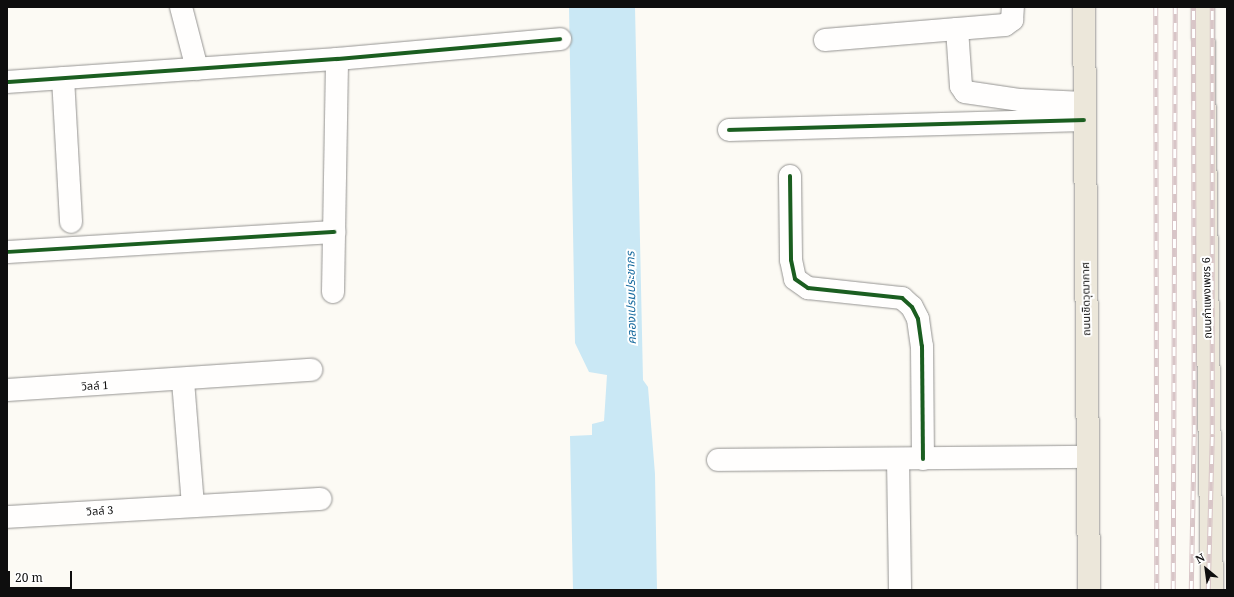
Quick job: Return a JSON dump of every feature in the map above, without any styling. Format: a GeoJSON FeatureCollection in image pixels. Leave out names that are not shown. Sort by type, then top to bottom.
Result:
{"type":"FeatureCollection","features":[{"type":"Feature","properties":{"kind":"main road","name":"ถนนเชิดวุฒากาศ"},"geometry":{"type":"LineString","coordinates":[[1084,7],[1089,590]]}},
{"type":"Feature","properties":{"kind":"main road","name":"ถนนกำแพงเพชร 6"},"geometry":{"type":"LineString","coordinates":[[1203,7],[1212,590]]}},
{"type":"Feature","properties":{"kind":"street"},"geometry":{"type":"LineString","coordinates":[[181,7],[197,69]]}},
{"type":"Feature","properties":{"kind":"street"},"geometry":{"type":"LineString","coordinates":[[825,40],[1005,25],[1012,20],[1013,7]]}},
{"type":"Feature","properties":{"kind":"street"},"geometry":{"type":"LineString","coordinates":[[957,29],[961,86],[965,92],[1084,111]]}},
{"type":"Feature","properties":{"kind":"street"},"geometry":{"type":"LineString","coordinates":[[7,82],[337,59],[560,39]]}},
{"type":"Feature","properties":{"kind":"street"},"geometry":{"type":"LineString","coordinates":[[333,292],[337,59]]}},
{"type":"Feature","properties":{"kind":"street"},"geometry":{"type":"LineString","coordinates":[[64,78],[71,222]]}},
{"type":"Feature","properties":{"kind":"street"},"geometry":{"type":"LineString","coordinates":[[729,130],[1084,111]]}},
{"type":"Feature","properties":{"kind":"street"},"geometry":{"type":"LineString","coordinates":[[790,176],[790,260],[795,279],[808,288],[902,298],[912,306],[918,319],[922,346],[923,459]]}},
{"type":"Feature","properties":{"kind":"street"},"geometry":{"type":"LineString","coordinates":[[7,252],[334,232]]}},
{"type":"Feature","properties":{"kind":"street","name":"วิลล์ 1"},"geometry":{"type":"LineString","coordinates":[[7,390],[183,381],[311,370]]}},
{"type":"Feature","properties":{"kind":"street"},"geometry":{"type":"LineString","coordinates":[[183,381],[193,506]]}},
{"type":"Feature","properties":{"kind":"street"},"geometry":{"type":"LineString","coordinates":[[718,460],[1087,457]]}},
{"type":"Feature","properties":{"kind":"street"},"geometry":{"type":"LineString","coordinates":[[898,459],[900,590]]}},
{"type":"Feature","properties":{"kind":"street","name":"วิลล์ 3"},"geometry":{"type":"LineString","coordinates":[[7,517],[320,499]]}},
{"type":"Feature","properties":{"kind":"water","name":"คลองเปรมประชากร"},"geometry":{"type":"Polygon","coordinates":[[[569,7],[635,7],[643,380],[648,387],[655,474],[657,590],[573,590],[570,436],[592,435],[592,424],[604,421],[607,375],[589,372],[575,343],[569,7]]]}},
{"type":"Feature","properties":{"kind":"railway"},"geometry":{"type":"LineString","coordinates":[[1156,7],[1157,590]]}},
{"type":"Feature","properties":{"kind":"railway"},"geometry":{"type":"LineString","coordinates":[[1173,590],[1175,7]]}},
{"type":"Feature","properties":{"kind":"railway"},"geometry":{"type":"LineString","coordinates":[[1191,590],[1194,434],[1193,7]]}},
{"type":"Feature","properties":{"kind":"railway"},"geometry":{"type":"LineString","coordinates":[[1208,590],[1212,434],[1212,7]]}},
{"type":"Feature","properties":{"kind":"cycle path"},"geometry":{"type":"LineString","coordinates":[[7,82],[337,59],[560,39]]}},
{"type":"Feature","properties":{"kind":"cycle path"},"geometry":{"type":"LineString","coordinates":[[729,130],[1084,120]]}},
{"type":"Feature","properties":{"kind":"cycle path"},"geometry":{"type":"LineString","coordinates":[[790,176],[791,260],[795,279],[808,288],[902,298],[912,307],[918,319],[922,346],[923,459]]}},
{"type":"Feature","properties":{"kind":"cycle path"},"geometry":{"type":"LineString","coordinates":[[7,252],[334,232]]}}]}
